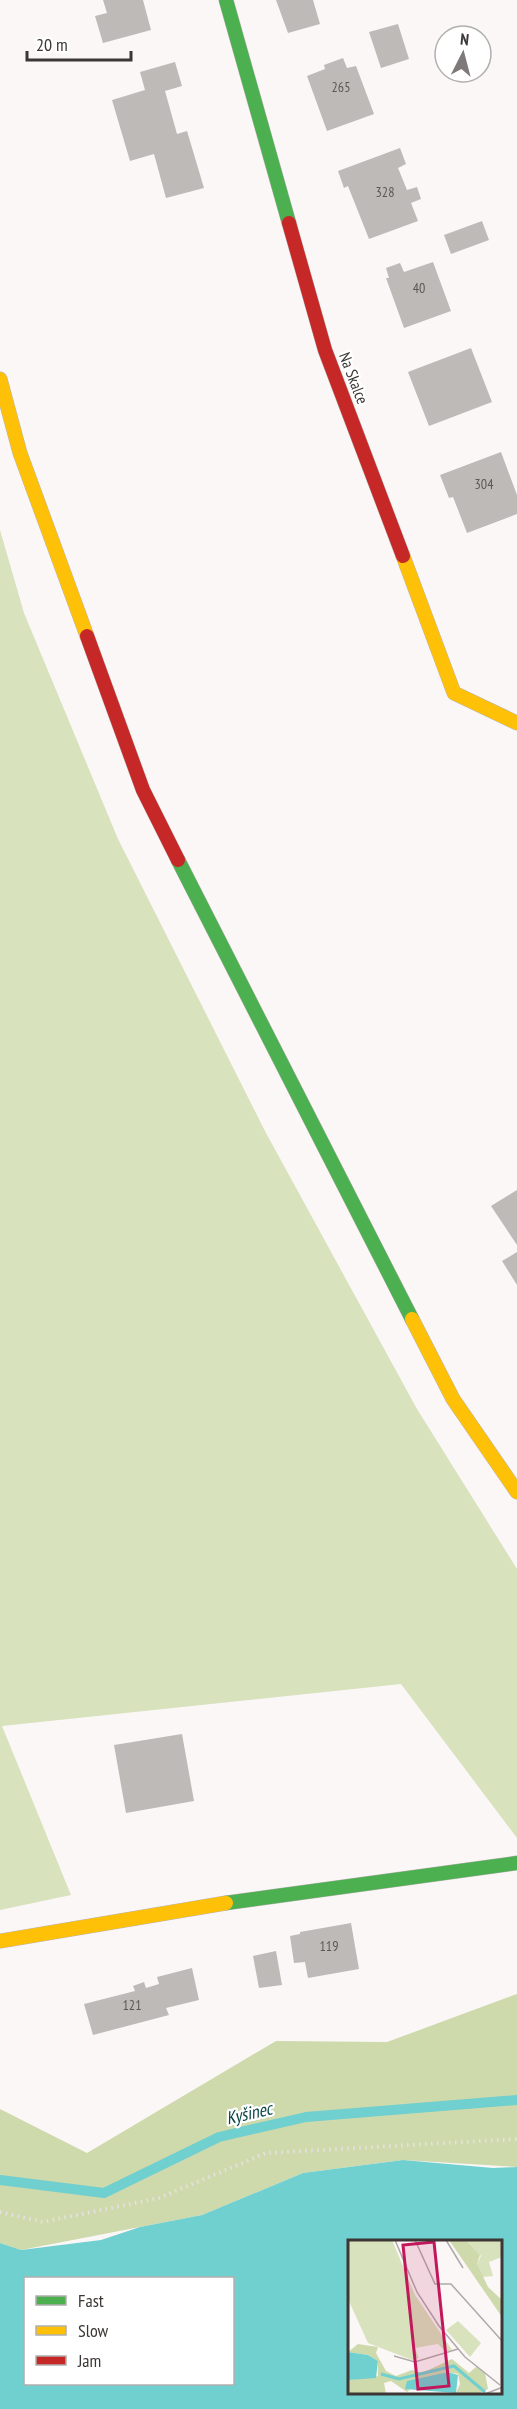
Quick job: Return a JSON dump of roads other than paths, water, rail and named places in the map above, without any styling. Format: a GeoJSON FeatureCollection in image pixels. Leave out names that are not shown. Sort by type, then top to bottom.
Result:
{"type":"FeatureCollection","features":[{"type":"Feature","properties":{"kind":"street","name":"Na Skalce"},"geometry":{"type":"LineString","coordinates":[[226,0],[325,350],[454,693],[517,723]]}},
{"type":"Feature","properties":{"kind":"street"},"geometry":{"type":"LineString","coordinates":[[0,379],[21,453],[143,790],[453,1399],[517,1492]]}},
{"type":"Feature","properties":{"kind":"street"},"geometry":{"type":"LineString","coordinates":[[0,1941],[202,1906],[517,1863]]}},
{"type":"Feature","properties":{"kind":"water"},"geometry":{"type":"Polygon","coordinates":[[[403,2160],[493,2168],[517,2167],[517,2409],[0,2409],[0,2243],[21,2250],[101,2240],[140,2227],[202,2215],[303,2173],[403,2160]]]}},
{"type":"Feature","properties":{"kind":"waterway","name":"Kyšinec"},"geometry":{"type":"LineString","coordinates":[[0,2180],[104,2193],[219,2137],[306,2117],[517,2100]]}}]}
